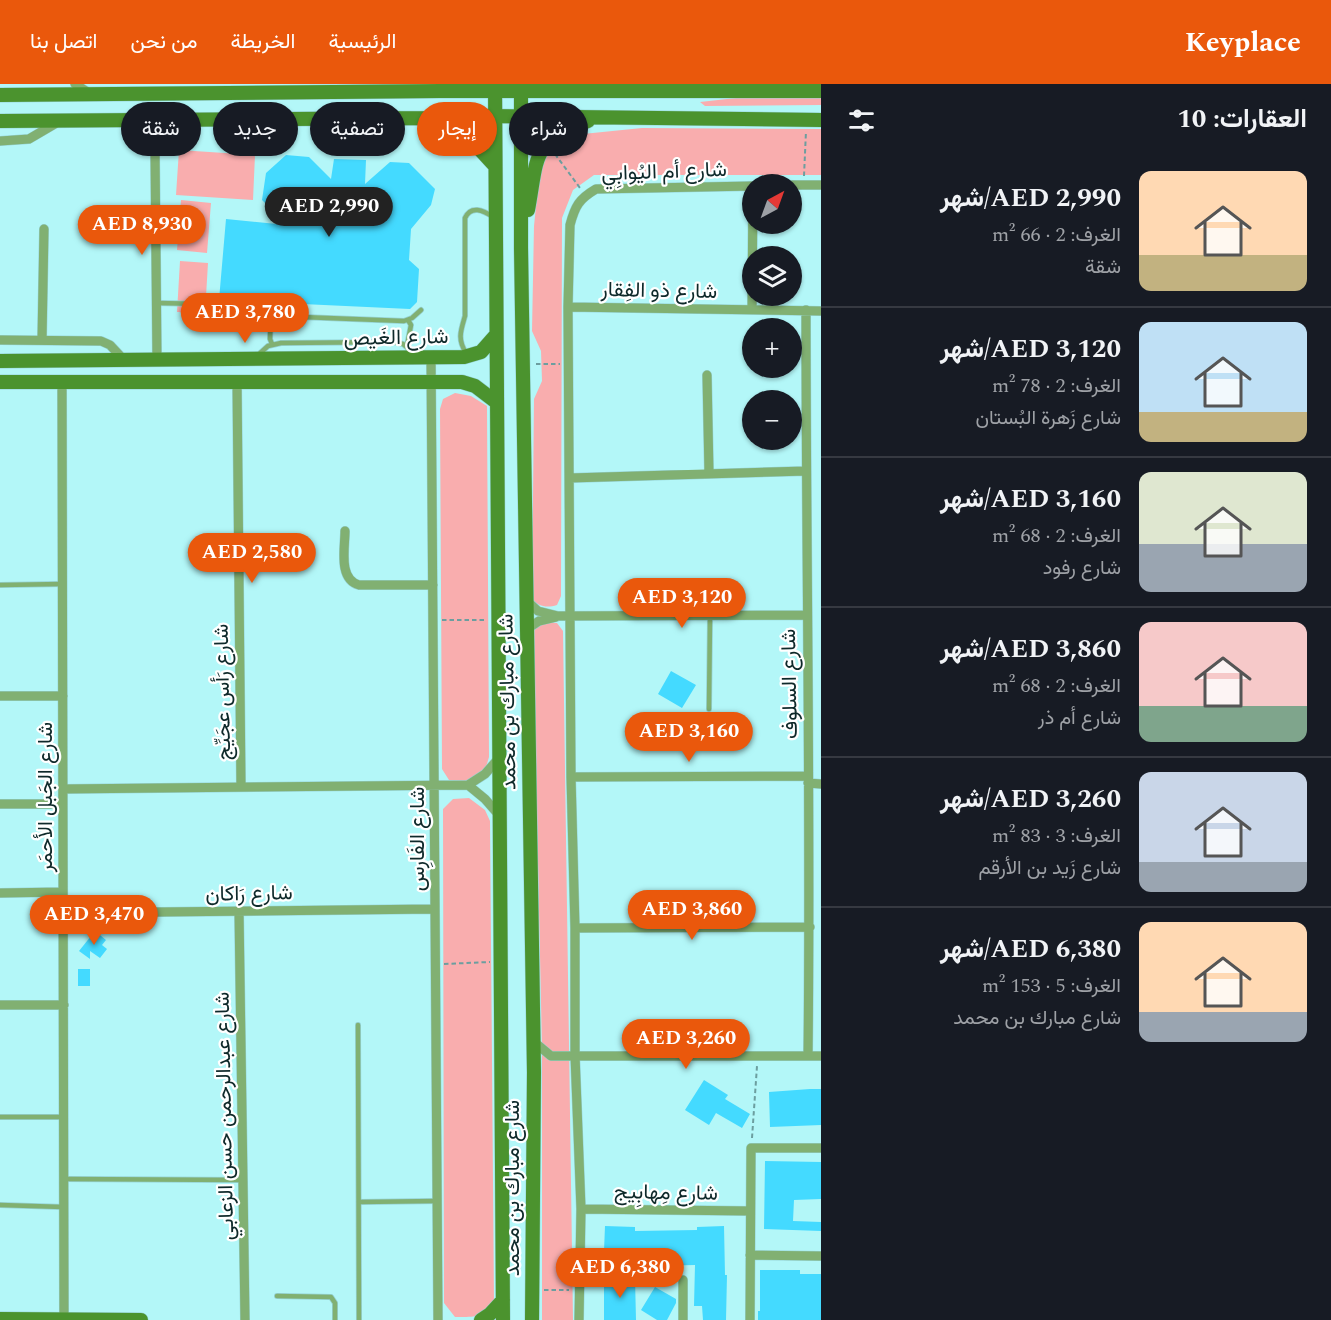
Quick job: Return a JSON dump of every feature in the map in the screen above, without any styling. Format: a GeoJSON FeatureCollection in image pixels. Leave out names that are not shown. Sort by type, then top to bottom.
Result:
{"type":"FeatureCollection","features":[{"type":"Feature","properties":{"kind":"main road"},"geometry":{"type":"LineString","coordinates":[[569,84],[585,91]]}},
{"type":"Feature","properties":{"kind":"main road"},"geometry":{"type":"LineString","coordinates":[[0,95],[278,88],[445,87],[521,87],[585,91],[677,88],[821,91]]}},
{"type":"Feature","properties":{"kind":"main road"},"geometry":{"type":"LineString","coordinates":[[201,120],[417,118]]}},
{"type":"Feature","properties":{"kind":"main road"},"geometry":{"type":"LineString","coordinates":[[588,118],[821,120]]}},
{"type":"Feature","properties":{"kind":"main road"},"geometry":{"type":"LineString","coordinates":[[521,248],[536,161],[543,147],[554,135],[596,118]]}},
{"type":"Feature","properties":{"kind":"main road"},"geometry":{"type":"LineString","coordinates":[[0,121],[121,120]]}},
{"type":"Feature","properties":{"kind":"main road"},"geometry":{"type":"LineString","coordinates":[[486,156],[495,166]]}},
{"type":"Feature","properties":{"kind":"main road","name":"شارع مبارك بن محمد"},"geometry":{"type":"LineString","coordinates":[[495,156],[503,1320]]}},
{"type":"Feature","properties":{"kind":"main road","name":"شارع مبارك بن محمد"},"geometry":{"type":"LineString","coordinates":[[521,156],[534,1072],[532,1320]]}},
{"type":"Feature","properties":{"kind":"main road","name":"شارع الغَيص"},"geometry":{"type":"LineString","coordinates":[[0,361],[470,357],[481,352],[496,335]]}},
{"type":"Feature","properties":{"kind":"main road","name":"شارع الغَيص"},"geometry":{"type":"LineString","coordinates":[[0,382],[469,383],[481,389],[496,402]]}},
{"type":"Feature","properties":{"kind":"main road"},"geometry":{"type":"LineString","coordinates":[[481,1320],[503,1300]]}},
{"type":"Feature","properties":{"kind":"main road"},"geometry":{"type":"LineString","coordinates":[[0,1319],[141,1320]]}},
{"type":"Feature","properties":{"kind":"street"},"geometry":{"type":"LineString","coordinates":[[25,95],[39,84]]}},
{"type":"Feature","properties":{"kind":"street"},"geometry":{"type":"LineString","coordinates":[[75,84],[89,93]]}},
{"type":"Feature","properties":{"kind":"street"},"geometry":{"type":"LineString","coordinates":[[0,141],[29,139],[61,120]]}},
{"type":"Feature","properties":{"kind":"street"},"geometry":{"type":"LineString","coordinates":[[155,156],[157,360]]}},
{"type":"Feature","properties":{"kind":"street"},"geometry":{"type":"LineString","coordinates":[[804,185],[821,185]]}},
{"type":"Feature","properties":{"kind":"street","name":"شارع أم اليُوابِي"},"geometry":{"type":"LineString","coordinates":[[579,1320],[580,1209],[571,777],[568,307],[570,225],[573,213],[582,197],[596,189],[742,186]]}},
{"type":"Feature","properties":{"kind":"street"},"geometry":{"type":"LineString","coordinates":[[42,340],[44,229]]}},
{"type":"Feature","properties":{"kind":"street"},"geometry":{"type":"LineString","coordinates":[[752,310],[753,234]]}},
{"type":"Feature","properties":{"kind":"street","name":"شارع ذو الفِقار"},"geometry":{"type":"LineString","coordinates":[[568,307],[821,311]]}},
{"type":"Feature","properties":{"kind":"street","name":"شارع السلوف"},"geometry":{"type":"LineString","coordinates":[[806,310],[806,615],[810,927],[808,1056]]}},
{"type":"Feature","properties":{"kind":"street"},"geometry":{"type":"LineString","coordinates":[[0,340],[104,342],[124,360]]}},
{"type":"Feature","properties":{"kind":"street","name":"شارع الفَارِس"},"geometry":{"type":"LineString","coordinates":[[426,358],[431,382],[438,1320]]}},
{"type":"Feature","properties":{"kind":"street"},"geometry":{"type":"LineString","coordinates":[[707,375],[709,473]]}},
{"type":"Feature","properties":{"kind":"street","name":"شارع رَأس عجَيِّج"},"geometry":{"type":"LineString","coordinates":[[237,381],[241,787]]}},
{"type":"Feature","properties":{"kind":"street","name":"شارع الجَبل الأحمَر"},"geometry":{"type":"LineString","coordinates":[[62,382],[64,1320]]}},
{"type":"Feature","properties":{"kind":"street"},"geometry":{"type":"LineString","coordinates":[[570,478],[806,471]]}},
{"type":"Feature","properties":{"kind":"street"},"geometry":{"type":"LineString","coordinates":[[345,531],[345,572],[351,582],[359,585],[433,585]]}},
{"type":"Feature","properties":{"kind":"street"},"geometry":{"type":"LineString","coordinates":[[527,601],[538,611],[558,616],[806,615]]}},
{"type":"Feature","properties":{"kind":"street"},"geometry":{"type":"LineString","coordinates":[[527,630],[539,621],[558,616]]}},
{"type":"Feature","properties":{"kind":"street"},"geometry":{"type":"LineString","coordinates":[[0,696],[63,696]]}},
{"type":"Feature","properties":{"kind":"street"},"geometry":{"type":"LineString","coordinates":[[63,789],[468,785],[485,774],[499,758]]}},
{"type":"Feature","properties":{"kind":"street"},"geometry":{"type":"LineString","coordinates":[[571,777],[808,780],[821,784]]}},
{"type":"Feature","properties":{"kind":"street"},"geometry":{"type":"LineString","coordinates":[[468,785],[499,815]]}},
{"type":"Feature","properties":{"kind":"street"},"geometry":{"type":"LineString","coordinates":[[0,804],[63,804]]}},
{"type":"Feature","properties":{"kind":"street"},"geometry":{"type":"LineString","coordinates":[[0,893],[63,892]]}},
{"type":"Feature","properties":{"kind":"street","name":"شارع رَاكان"},"geometry":{"type":"LineString","coordinates":[[63,913],[435,909]]}},
{"type":"Feature","properties":{"kind":"street","name":"شارع عبدالرحمن حسن الزعابي"},"geometry":{"type":"LineString","coordinates":[[239,911],[245,1320]]}},
{"type":"Feature","properties":{"kind":"street"},"geometry":{"type":"LineString","coordinates":[[575,928],[810,927]]}},
{"type":"Feature","properties":{"kind":"street"},"geometry":{"type":"LineString","coordinates":[[0,1005],[63,1005]]}},
{"type":"Feature","properties":{"kind":"street"},"geometry":{"type":"LineString","coordinates":[[533,1041],[551,1056]]}},
{"type":"Feature","properties":{"kind":"street"},"geometry":{"type":"LineString","coordinates":[[534,1072],[551,1056],[821,1056]]}},
{"type":"Feature","properties":{"kind":"street"},"geometry":{"type":"LineString","coordinates":[[750,1320],[751,1148],[821,1148]]}},
{"type":"Feature","properties":{"kind":"street","name":"شارع مِهابِيج"},"geometry":{"type":"LineString","coordinates":[[580,1209],[750,1211]]}},
{"type":"Feature","properties":{"kind":"street"},"geometry":{"type":"LineString","coordinates":[[750,1255],[821,1256]]}},
{"type":"Feature","properties":{"kind":"street"},"geometry":{"type":"LineString","coordinates":[[682,1280],[683,1320]]}},
{"type":"Feature","properties":{"kind":"lane"},"geometry":{"type":"LineString","coordinates":[[470,357],[460,340],[460,330],[465,316],[465,218],[468,212],[474,209],[486,212],[495,218]]}},
{"type":"Feature","properties":{"kind":"lane"},"geometry":{"type":"LineString","coordinates":[[156,303],[259,305],[279,316],[408,320],[421,310]]}},
{"type":"Feature","properties":{"kind":"lane"},"geometry":{"type":"LineString","coordinates":[[271,313],[272,344]]}},
{"type":"Feature","properties":{"kind":"lane"},"geometry":{"type":"LineString","coordinates":[[407,346],[411,325],[408,320]]}},
{"type":"Feature","properties":{"kind":"lane"},"geometry":{"type":"LineString","coordinates":[[254,359],[272,344],[281,342],[394,342],[407,346],[426,358]]}},
{"type":"Feature","properties":{"kind":"lane"},"geometry":{"type":"LineString","coordinates":[[0,585],[63,584]]}},
{"type":"Feature","properties":{"kind":"lane"},"geometry":{"type":"LineString","coordinates":[[709,709],[710,615]]}},
{"type":"Feature","properties":{"kind":"lane"},"geometry":{"type":"LineString","coordinates":[[358,1025],[359,1320]]}},
{"type":"Feature","properties":{"kind":"lane"},"geometry":{"type":"LineString","coordinates":[[0,1117],[64,1117]]}},
{"type":"Feature","properties":{"kind":"lane"},"geometry":{"type":"LineString","coordinates":[[64,1179],[243,1180]]}},
{"type":"Feature","properties":{"kind":"lane"},"geometry":{"type":"LineString","coordinates":[[359,1202],[437,1201]]}},
{"type":"Feature","properties":{"kind":"lane"},"geometry":{"type":"LineString","coordinates":[[0,1205],[64,1207]]}},
{"type":"Feature","properties":{"kind":"lane"},"geometry":{"type":"LineString","coordinates":[[277,1296],[330,1297],[335,1303],[335,1320]]}},
{"type":"Feature","properties":{"kind":"path"},"geometry":{"type":"LineString","coordinates":[[804,185],[806,120]]}},
{"type":"Feature","properties":{"kind":"path"},"geometry":{"type":"LineString","coordinates":[[557,156],[585,195]]}},
{"type":"Feature","properties":{"kind":"path"},"geometry":{"type":"LineString","coordinates":[[523,364],[569,364]]}},
{"type":"Feature","properties":{"kind":"path"},"geometry":{"type":"LineString","coordinates":[[433,620],[498,620]]}},
{"type":"Feature","properties":{"kind":"path"},"geometry":{"type":"LineString","coordinates":[[436,964],[500,962]]}},
{"type":"Feature","properties":{"kind":"path"},"geometry":{"type":"LineString","coordinates":[[751,1148],[758,1057]]}},
{"type":"Feature","properties":{"kind":"path"},"geometry":{"type":"LineString","coordinates":[[533,1290],[579,1290]]}},
{"type":"Feature","properties":{"kind":"shaded area"},"geometry":{"type":"Polygon","coordinates":[[[821,96],[821,105],[705,106],[700,102],[745,97],[821,96]]]}},
{"type":"Feature","properties":{"kind":"shaded area"},"geometry":{"type":"Polygon","coordinates":[[[642,128],[821,129],[821,175],[594,175],[573,190],[562,218],[561,596],[557,605],[543,606],[532,599],[534,399],[542,381],[541,351],[532,331],[534,226],[543,156],[588,156],[588,133],[642,128]]]}},
{"type":"Feature","properties":{"kind":"shaded area"},"geometry":{"type":"Polygon","coordinates":[[[201,151],[213,152],[213,156],[255,156],[253,200],[176,195],[179,156],[201,156],[201,151]]]}},
{"type":"Feature","properties":{"kind":"shaded area"},"geometry":{"type":"Polygon","coordinates":[[[181,200],[211,203],[207,253],[177,250],[181,200]]]}},
{"type":"Feature","properties":{"kind":"shaded area"},"geometry":{"type":"Polygon","coordinates":[[[180,261],[208,263],[205,313],[177,312],[180,261]]]}},
{"type":"Feature","properties":{"kind":"shaded area"},"geometry":{"type":"Polygon","coordinates":[[[455,393],[471,396],[487,406],[489,757],[484,774],[465,781],[449,780],[442,769],[440,409],[443,399],[455,393]]]}},
{"type":"Feature","properties":{"kind":"shaded area"},"geometry":{"type":"Polygon","coordinates":[[[557,623],[563,631],[573,1320],[542,1320],[542,1049],[533,630],[538,624],[557,623]]]}},
{"type":"Feature","properties":{"kind":"shaded area"},"geometry":{"type":"Polygon","coordinates":[[[469,798],[485,810],[490,821],[494,1302],[478,1316],[455,1317],[444,1303],[443,809],[453,799],[469,798]]]}},
{"type":"Feature","properties":{"kind":"building"},"geometry":{"type":"Polygon","coordinates":[[[285,156],[309,157],[331,179],[334,159],[366,160],[365,184],[390,162],[409,163],[435,189],[431,205],[411,229],[409,260],[419,269],[417,302],[410,309],[219,300],[226,219],[287,225],[262,200],[266,173],[285,156]]]}},
{"type":"Feature","properties":{"kind":"building"},"geometry":{"type":"Polygon","coordinates":[[[671,671],[696,685],[682,708],[658,694],[671,671]]]}},
{"type":"Feature","properties":{"kind":"building"},"geometry":{"type":"Polygon","coordinates":[[[95,931],[106,940],[102,945],[107,949],[100,958],[90,951],[90,959],[79,951],[95,931]]]}},
{"type":"Feature","properties":{"kind":"building"},"geometry":{"type":"Polygon","coordinates":[[[78,969],[90,969],[90,986],[78,986],[78,969]]]}},
{"type":"Feature","properties":{"kind":"building"},"geometry":{"type":"Polygon","coordinates":[[[704,1080],[728,1095],[725,1099],[750,1114],[742,1128],[716,1113],[709,1125],[685,1110],[704,1080]]]}},
{"type":"Feature","properties":{"kind":"building"},"geometry":{"type":"Polygon","coordinates":[[[821,1089],[821,1125],[770,1127],[769,1092],[821,1089]]]}},
{"type":"Feature","properties":{"kind":"building"},"geometry":{"type":"Polygon","coordinates":[[[765,1161],[821,1162],[821,1199],[794,1200],[793,1221],[821,1222],[821,1231],[764,1229],[765,1161]]]}},
{"type":"Feature","properties":{"kind":"building"},"geometry":{"type":"Polygon","coordinates":[[[605,1226],[635,1227],[635,1231],[697,1230],[697,1227],[724,1226],[725,1275],[727,1275],[726,1320],[703,1320],[702,1306],[694,1306],[695,1265],[652,1266],[651,1252],[604,1251],[605,1226]]]}},
{"type":"Feature","properties":{"kind":"building"},"geometry":{"type":"Polygon","coordinates":[[[760,1270],[800,1270],[800,1274],[821,1274],[821,1320],[758,1320],[760,1270]]]}},
{"type":"Feature","properties":{"kind":"building"},"geometry":{"type":"Polygon","coordinates":[[[604,1278],[635,1278],[636,1320],[604,1320],[604,1278]]]}},
{"type":"Feature","properties":{"kind":"building"},"geometry":{"type":"Polygon","coordinates":[[[655,1287],[676,1299],[667,1320],[657,1320],[641,1310],[655,1287]]]}}]}
